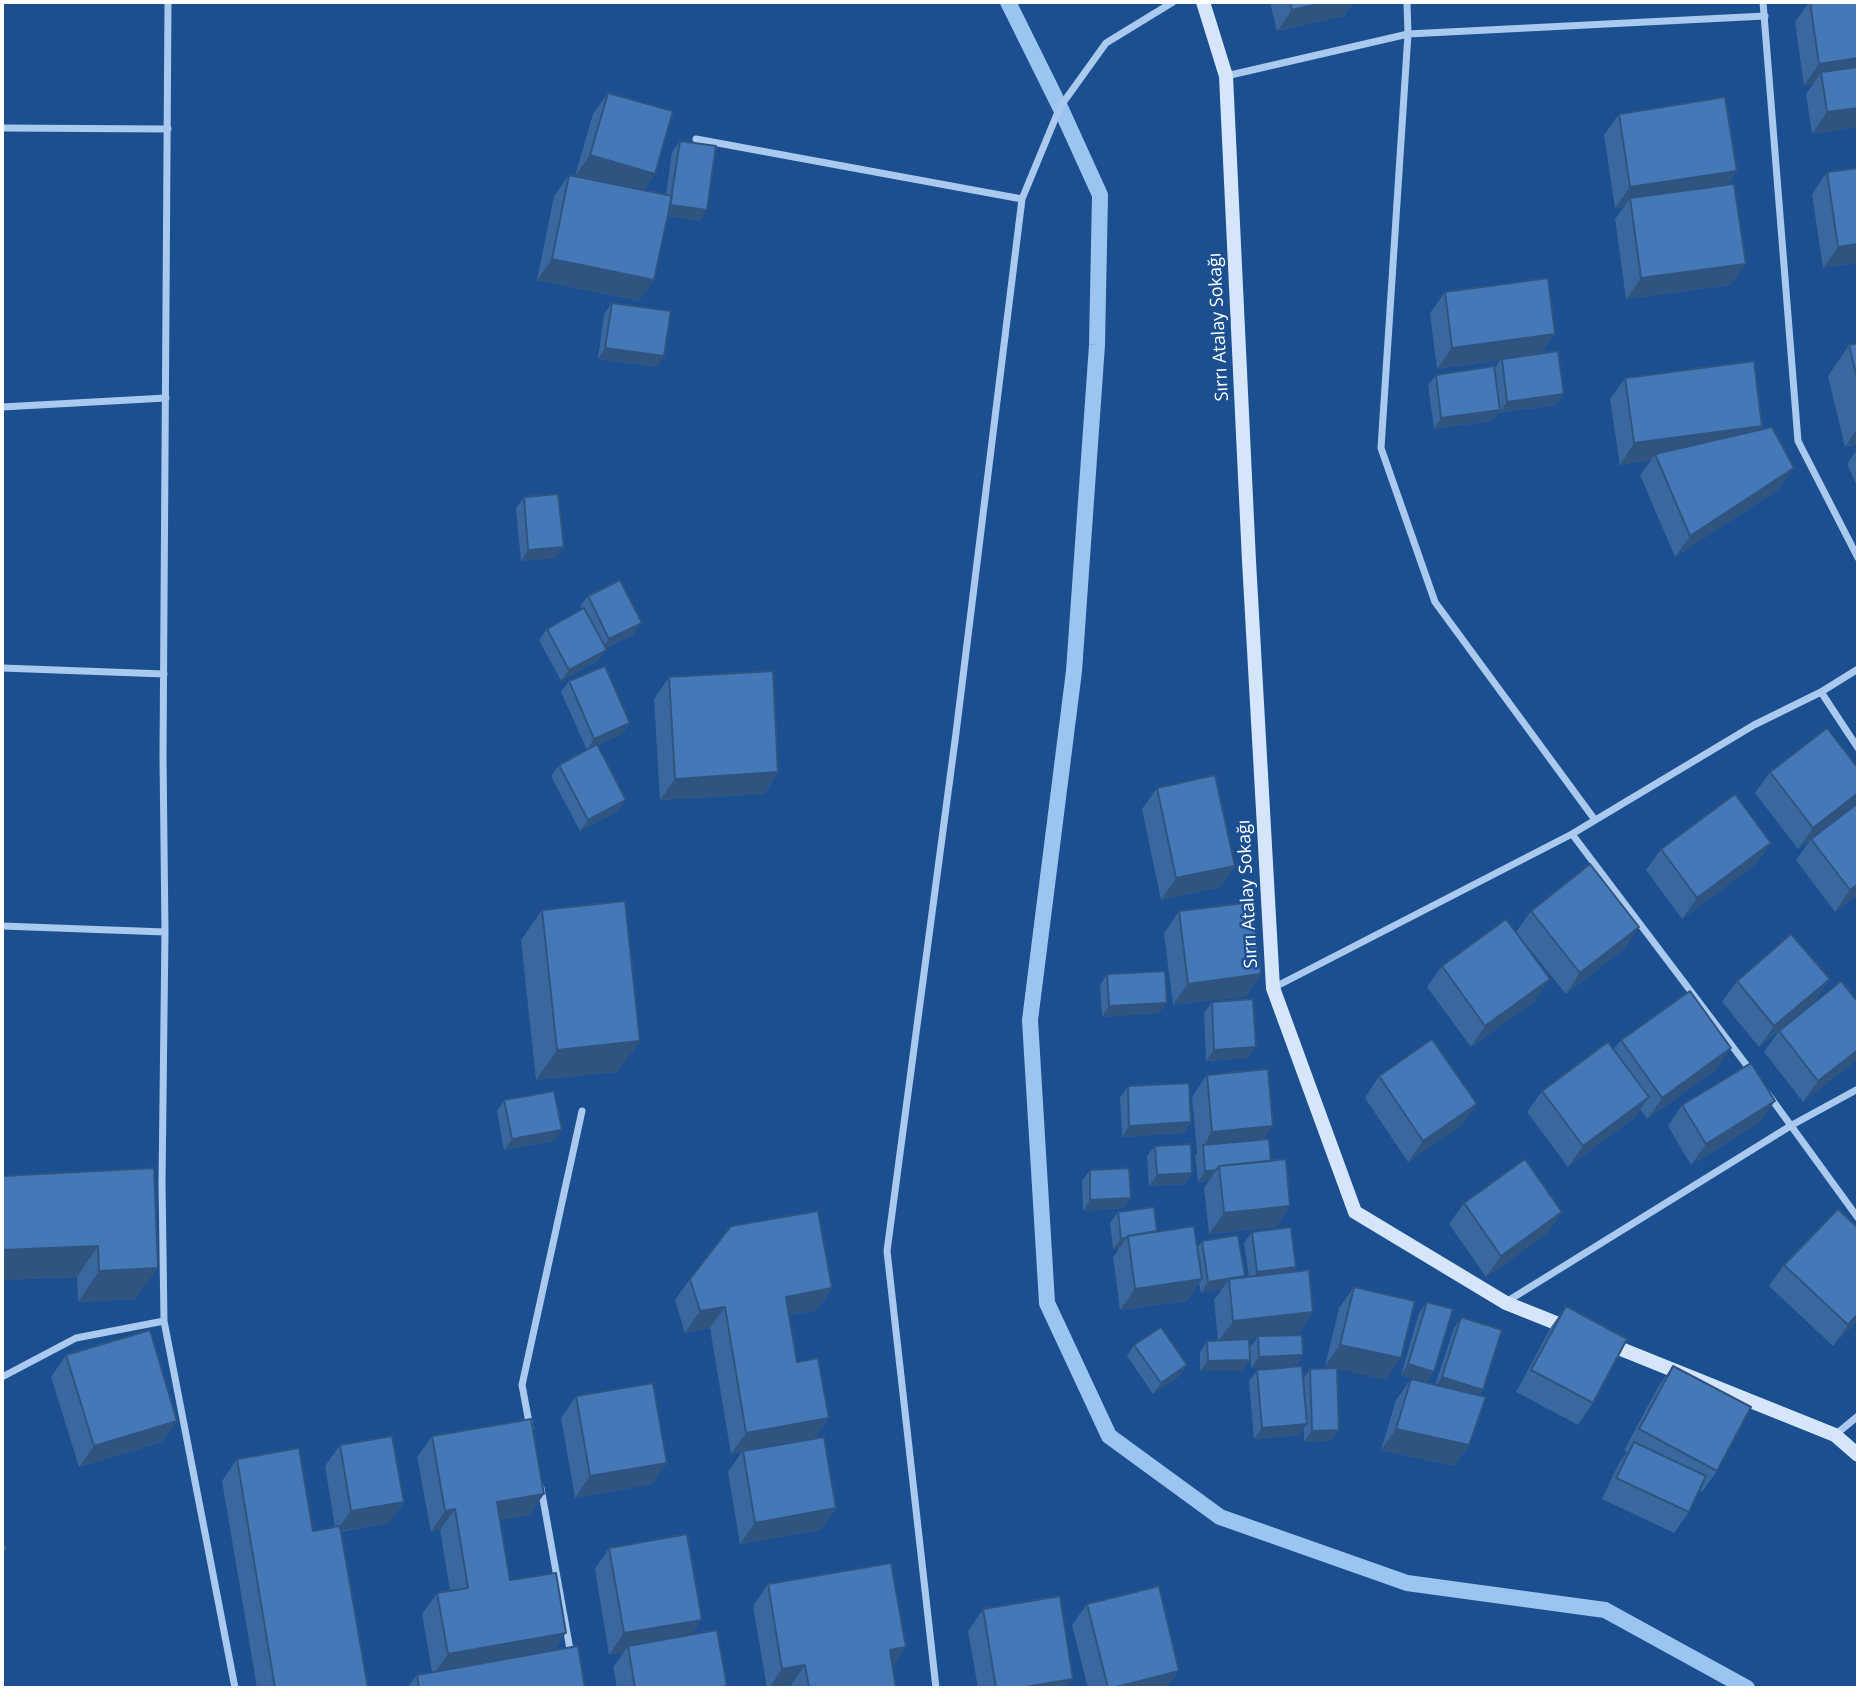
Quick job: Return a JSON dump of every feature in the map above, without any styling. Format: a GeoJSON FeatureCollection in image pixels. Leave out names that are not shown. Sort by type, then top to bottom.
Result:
{"type":"FeatureCollection","features":[{"type":"Feature","properties":{"kind":"main road","name":"Sırrı Atalay Sokağı"},"geometry":{"type":"LineString","coordinates":[[1203,2],[1226,76],[1250,588],[1273,988],[1355,1212],[1506,1303],[1835,1435],[1858,1455]]}},
{"type":"Feature","properties":{"kind":"street"},"geometry":{"type":"LineString","coordinates":[[168,2],[163,674],[164,1321],[235,1688]]}},
{"type":"Feature","properties":{"kind":"street"},"geometry":{"type":"LineString","coordinates":[[936,1688],[887,1251],[958,719],[1022,199],[1060,107],[1106,43],[1173,2]]}},
{"type":"Feature","properties":{"kind":"street"},"geometry":{"type":"LineString","coordinates":[[1407,2],[1408,34],[1381,448],[1435,602],[1595,821]]}},
{"type":"Feature","properties":{"kind":"street"},"geometry":{"type":"LineString","coordinates":[[1763,2],[1798,441],[1858,558]]}},
{"type":"Feature","properties":{"kind":"street"},"geometry":{"type":"LineString","coordinates":[[1226,76],[1408,34],[1765,16]]}},
{"type":"Feature","properties":{"kind":"street"},"geometry":{"type":"LineString","coordinates":[[2,128],[168,129]]}},
{"type":"Feature","properties":{"kind":"street"},"geometry":{"type":"LineString","coordinates":[[696,139],[1022,199]]}},
{"type":"Feature","properties":{"kind":"street"},"geometry":{"type":"LineString","coordinates":[[2,407],[166,398]]}},
{"type":"Feature","properties":{"kind":"street"},"geometry":{"type":"LineString","coordinates":[[2,668],[163,674]]}},
{"type":"Feature","properties":{"kind":"street"},"geometry":{"type":"LineString","coordinates":[[1273,988],[1572,834],[1754,725],[1821,692],[1858,669]]}},
{"type":"Feature","properties":{"kind":"street"},"geometry":{"type":"LineString","coordinates":[[1821,692],[1858,748]]}},
{"type":"Feature","properties":{"kind":"street"},"geometry":{"type":"LineString","coordinates":[[1572,834],[1792,1125],[1858,1218]]}},
{"type":"Feature","properties":{"kind":"street"},"geometry":{"type":"LineString","coordinates":[[2,926],[165,932]]}},
{"type":"Feature","properties":{"kind":"street"},"geometry":{"type":"LineString","coordinates":[[1506,1303],[1792,1125],[1858,1088]]}},
{"type":"Feature","properties":{"kind":"street"},"geometry":{"type":"LineString","coordinates":[[532,1440],[522,1385],[582,1111]]}},
{"type":"Feature","properties":{"kind":"street"},"geometry":{"type":"LineString","coordinates":[[149,1184],[162,1183]]}},
{"type":"Feature","properties":{"kind":"street"},"geometry":{"type":"LineString","coordinates":[[2,1377],[76,1338],[164,1321]]}},
{"type":"Feature","properties":{"kind":"street"},"geometry":{"type":"LineString","coordinates":[[1835,1435],[1858,1416]]}},
{"type":"Feature","properties":{"kind":"street"},"geometry":{"type":"LineString","coordinates":[[539,1482],[572,1661]]}},
{"type":"Feature","properties":{"kind":"building"},"geometry":{"type":"Polygon","coordinates":[[[1290,2],[1327,2],[1292,10],[1290,2]]]}},
{"type":"Feature","properties":{"kind":"building"},"geometry":{"type":"Polygon","coordinates":[[[1810,2],[1858,2],[1858,58],[1819,64],[1810,2]]]}},
{"type":"Feature","properties":{"kind":"building"},"geometry":{"type":"Polygon","coordinates":[[[1858,67],[1858,108],[1827,112],[1821,72],[1858,67]]]}},
{"type":"Feature","properties":{"kind":"building"},"geometry":{"type":"Polygon","coordinates":[[[608,93],[673,111],[655,174],[590,155],[608,93]]]}},
{"type":"Feature","properties":{"kind":"building"},"geometry":{"type":"Polygon","coordinates":[[[1725,97],[1737,171],[1630,187],[1619,114],[1725,97]]]}},
{"type":"Feature","properties":{"kind":"building"},"geometry":{"type":"Polygon","coordinates":[[[680,141],[716,146],[707,210],[670,205],[680,141]]]}},
{"type":"Feature","properties":{"kind":"building"},"geometry":{"type":"Polygon","coordinates":[[[1858,168],[1858,244],[1838,247],[1827,172],[1858,168]]]}},
{"type":"Feature","properties":{"kind":"building"},"geometry":{"type":"Polygon","coordinates":[[[569,175],[672,196],[654,280],[552,259],[569,175]]]}},
{"type":"Feature","properties":{"kind":"building"},"geometry":{"type":"Polygon","coordinates":[[[1734,184],[1746,264],[1641,278],[1630,198],[1734,184]]]}},
{"type":"Feature","properties":{"kind":"building"},"geometry":{"type":"Polygon","coordinates":[[[1548,278],[1555,334],[1452,348],[1445,292],[1548,278]]]}},
{"type":"Feature","properties":{"kind":"building"},"geometry":{"type":"Polygon","coordinates":[[[612,303],[671,311],[664,356],[605,348],[612,303]]]}},
{"type":"Feature","properties":{"kind":"building"},"geometry":{"type":"Polygon","coordinates":[[[1858,343],[1858,382],[1849,345],[1858,343]]]}},
{"type":"Feature","properties":{"kind":"building"},"geometry":{"type":"Polygon","coordinates":[[[1558,351],[1564,394],[1507,402],[1502,359],[1558,351]]]}},
{"type":"Feature","properties":{"kind":"building"},"geometry":{"type":"Polygon","coordinates":[[[1754,361],[1762,426],[1634,443],[1625,378],[1754,361]]]}},
{"type":"Feature","properties":{"kind":"building"},"geometry":{"type":"Polygon","coordinates":[[[1494,366],[1500,410],[1441,418],[1436,375],[1494,366]]]}},
{"type":"Feature","properties":{"kind":"building"},"geometry":{"type":"Polygon","coordinates":[[[1772,427],[1794,468],[1690,536],[1655,454],[1772,427]]]}},
{"type":"Feature","properties":{"kind":"building"},"geometry":{"type":"Polygon","coordinates":[[[558,494],[564,547],[528,550],[524,497],[558,494]]]}},
{"type":"Feature","properties":{"kind":"building"},"geometry":{"type":"Polygon","coordinates":[[[620,580],[642,623],[609,639],[588,596],[620,580]]]}},
{"type":"Feature","properties":{"kind":"building"},"geometry":{"type":"Polygon","coordinates":[[[584,608],[607,650],[569,670],[547,629],[584,608]]]}},
{"type":"Feature","properties":{"kind":"building"},"geometry":{"type":"Polygon","coordinates":[[[605,666],[630,723],[594,739],[569,681],[605,666]]]}},
{"type":"Feature","properties":{"kind":"building"},"geometry":{"type":"Polygon","coordinates":[[[773,671],[778,772],[675,779],[669,677],[773,671]]]}},
{"type":"Feature","properties":{"kind":"building"},"geometry":{"type":"Polygon","coordinates":[[[1827,728],[1858,768],[1858,793],[1813,828],[1770,772],[1827,728]]]}},
{"type":"Feature","properties":{"kind":"building"},"geometry":{"type":"Polygon","coordinates":[[[597,744],[626,800],[588,820],[559,765],[597,744]]]}},
{"type":"Feature","properties":{"kind":"building"},"geometry":{"type":"Polygon","coordinates":[[[1215,775],[1235,866],[1176,878],[1157,788],[1215,775]]]}},
{"type":"Feature","properties":{"kind":"building"},"geometry":{"type":"Polygon","coordinates":[[[1735,794],[1771,843],[1697,898],[1661,849],[1735,794]]]}},
{"type":"Feature","properties":{"kind":"building"},"geometry":{"type":"Polygon","coordinates":[[[1858,803],[1858,884],[1850,890],[1811,839],[1858,803]]]}},
{"type":"Feature","properties":{"kind":"building"},"geometry":{"type":"Polygon","coordinates":[[[1590,864],[1639,927],[1580,973],[1531,911],[1590,864]]]}},
{"type":"Feature","properties":{"kind":"building"},"geometry":{"type":"Polygon","coordinates":[[[625,901],[640,1041],[557,1050],[542,910],[625,901]]]}},
{"type":"Feature","properties":{"kind":"building"},"geometry":{"type":"Polygon","coordinates":[[[1252,902],[1261,974],[1188,984],[1179,911],[1252,902]]]}},
{"type":"Feature","properties":{"kind":"building"},"geometry":{"type":"Polygon","coordinates":[[[1506,919],[1550,979],[1485,1026],[1442,966],[1506,919]]]}},
{"type":"Feature","properties":{"kind":"building"},"geometry":{"type":"Polygon","coordinates":[[[1791,934],[1830,979],[1774,1026],[1737,981],[1791,934]]]}},
{"type":"Feature","properties":{"kind":"building"},"geometry":{"type":"Polygon","coordinates":[[[1165,971],[1167,1003],[1109,1006],[1107,974],[1165,971]]]}},
{"type":"Feature","properties":{"kind":"building"},"geometry":{"type":"Polygon","coordinates":[[[1841,981],[1858,1002],[1858,1050],[1818,1081],[1779,1031],[1841,981]]]}},
{"type":"Feature","properties":{"kind":"building"},"geometry":{"type":"Polygon","coordinates":[[[1690,991],[1731,1048],[1662,1098],[1621,1040],[1690,991]]]}},
{"type":"Feature","properties":{"kind":"building"},"geometry":{"type":"Polygon","coordinates":[[[1253,999],[1256,1047],[1214,1050],[1212,1002],[1253,999]]]}},
{"type":"Feature","properties":{"kind":"building"},"geometry":{"type":"Polygon","coordinates":[[[1432,1039],[1477,1104],[1423,1141],[1379,1076],[1432,1039]]]}},
{"type":"Feature","properties":{"kind":"building"},"geometry":{"type":"Polygon","coordinates":[[[1608,1042],[1649,1097],[1583,1146],[1542,1091],[1608,1042]]]}},
{"type":"Feature","properties":{"kind":"building"},"geometry":{"type":"Polygon","coordinates":[[[1751,1063],[1775,1101],[1706,1144],[1682,1105],[1751,1063]]]}},
{"type":"Feature","properties":{"kind":"building"},"geometry":{"type":"Polygon","coordinates":[[[1268,1069],[1273,1126],[1212,1132],[1207,1075],[1268,1069]]]}},
{"type":"Feature","properties":{"kind":"building"},"geometry":{"type":"Polygon","coordinates":[[[1189,1083],[1191,1122],[1129,1126],[1128,1086],[1189,1083]]]}},
{"type":"Feature","properties":{"kind":"building"},"geometry":{"type":"Polygon","coordinates":[[[554,1091],[562,1130],[512,1139],[504,1100],[554,1091]]]}},
{"type":"Feature","properties":{"kind":"building"},"geometry":{"type":"Polygon","coordinates":[[[1269,1139],[1271,1161],[1219,1166],[1216,1170],[1205,1171],[1203,1145],[1269,1139]]]}},
{"type":"Feature","properties":{"kind":"building"},"geometry":{"type":"Polygon","coordinates":[[[1191,1144],[1192,1173],[1157,1175],[1155,1146],[1191,1144]]]}},
{"type":"Feature","properties":{"kind":"building"},"geometry":{"type":"Polygon","coordinates":[[[1286,1159],[1290,1206],[1224,1213],[1219,1166],[1286,1159]]]}},
{"type":"Feature","properties":{"kind":"building"},"geometry":{"type":"Polygon","coordinates":[[[1525,1159],[1562,1212],[1501,1256],[1464,1203],[1525,1159]]]}},
{"type":"Feature","properties":{"kind":"building"},"geometry":{"type":"Polygon","coordinates":[[[154,1168],[158,1268],[99,1271],[98,1246],[2,1250],[2,1176],[154,1168]]]}},
{"type":"Feature","properties":{"kind":"building"},"geometry":{"type":"Polygon","coordinates":[[[1129,1168],[1131,1198],[1090,1200],[1090,1170],[1129,1168]]]}},
{"type":"Feature","properties":{"kind":"building"},"geometry":{"type":"Polygon","coordinates":[[[1154,1207],[1157,1231],[1121,1239],[1118,1212],[1154,1207]]]}},
{"type":"Feature","properties":{"kind":"building"},"geometry":{"type":"Polygon","coordinates":[[[1838,1209],[1858,1228],[1858,1314],[1848,1325],[1784,1265],[1838,1209]]]}},
{"type":"Feature","properties":{"kind":"building"},"geometry":{"type":"Polygon","coordinates":[[[818,1211],[832,1288],[786,1297],[797,1362],[818,1358],[829,1418],[746,1433],[725,1307],[700,1311],[690,1279],[731,1226],[818,1211]]]}},
{"type":"Feature","properties":{"kind":"building"},"geometry":{"type":"Polygon","coordinates":[[[1194,1226],[1202,1279],[1135,1289],[1128,1236],[1194,1226]]]}},
{"type":"Feature","properties":{"kind":"building"},"geometry":{"type":"Polygon","coordinates":[[[1291,1227],[1296,1267],[1257,1272],[1252,1232],[1291,1227]]]}},
{"type":"Feature","properties":{"kind":"building"},"geometry":{"type":"Polygon","coordinates":[[[1238,1235],[1245,1276],[1208,1282],[1202,1241],[1238,1235]]]}},
{"type":"Feature","properties":{"kind":"building"},"geometry":{"type":"Polygon","coordinates":[[[1309,1270],[1313,1312],[1233,1321],[1229,1279],[1309,1270]]]}},
{"type":"Feature","properties":{"kind":"building"},"geometry":{"type":"Polygon","coordinates":[[[1354,1287],[1415,1301],[1401,1358],[1340,1345],[1354,1287]]]}},
{"type":"Feature","properties":{"kind":"building"},"geometry":{"type":"Polygon","coordinates":[[[1427,1302],[1453,1309],[1434,1372],[1408,1364],[1427,1302]]]}},
{"type":"Feature","properties":{"kind":"building"},"geometry":{"type":"Polygon","coordinates":[[[1566,1306],[1627,1339],[1593,1403],[1531,1370],[1566,1306]]]}},
{"type":"Feature","properties":{"kind":"building"},"geometry":{"type":"Polygon","coordinates":[[[1461,1317],[1502,1330],[1483,1390],[1442,1377],[1461,1317]]]}},
{"type":"Feature","properties":{"kind":"building"},"geometry":{"type":"Polygon","coordinates":[[[1161,1327],[1187,1365],[1161,1383],[1134,1345],[1161,1327]]]}},
{"type":"Feature","properties":{"kind":"building"},"geometry":{"type":"Polygon","coordinates":[[[150,1330],[177,1421],[94,1446],[66,1355],[150,1330]]]}},
{"type":"Feature","properties":{"kind":"building"},"geometry":{"type":"Polygon","coordinates":[[[1302,1335],[1303,1355],[1259,1357],[1258,1336],[1302,1335]]]}},
{"type":"Feature","properties":{"kind":"building"},"geometry":{"type":"Polygon","coordinates":[[[1249,1339],[1250,1360],[1208,1361],[1207,1341],[1249,1339]]]}},
{"type":"Feature","properties":{"kind":"building"},"geometry":{"type":"Polygon","coordinates":[[[1302,1366],[1307,1424],[1262,1428],[1257,1370],[1302,1366]]]}},
{"type":"Feature","properties":{"kind":"building"},"geometry":{"type":"Polygon","coordinates":[[[1673,1366],[1751,1407],[1717,1471],[1639,1429],[1673,1366]]]}},
{"type":"Feature","properties":{"kind":"building"},"geometry":{"type":"Polygon","coordinates":[[[1337,1368],[1339,1430],[1312,1431],[1310,1369],[1337,1368]]]}},
{"type":"Feature","properties":{"kind":"building"},"geometry":{"type":"Polygon","coordinates":[[[1411,1379],[1486,1397],[1469,1445],[1396,1429],[1411,1379]]]}},
{"type":"Feature","properties":{"kind":"building"},"geometry":{"type":"Polygon","coordinates":[[[653,1383],[667,1463],[590,1476],[576,1396],[653,1383]]]}},
{"type":"Feature","properties":{"kind":"building"},"geometry":{"type":"Polygon","coordinates":[[[531,1419],[544,1494],[497,1502],[510,1580],[556,1573],[566,1633],[448,1654],[437,1593],[468,1588],[455,1509],[445,1511],[432,1436],[531,1419]]]}},
{"type":"Feature","properties":{"kind":"building"},"geometry":{"type":"Polygon","coordinates":[[[392,1436],[404,1502],[351,1511],[340,1445],[392,1436]]]}},
{"type":"Feature","properties":{"kind":"building"},"geometry":{"type":"Polygon","coordinates":[[[824,1437],[836,1508],[755,1523],[743,1451],[824,1437]]]}},
{"type":"Feature","properties":{"kind":"building"},"geometry":{"type":"Polygon","coordinates":[[[1634,1442],[1706,1476],[1689,1512],[1616,1478],[1634,1442]]]}},
{"type":"Feature","properties":{"kind":"building"},"geometry":{"type":"Polygon","coordinates":[[[299,1448],[313,1531],[340,1526],[368,1688],[275,1688],[237,1459],[299,1448]]]}},
{"type":"Feature","properties":{"kind":"building"},"geometry":{"type":"Polygon","coordinates":[[[687,1534],[702,1620],[624,1633],[609,1548],[687,1534]]]}},
{"type":"Feature","properties":{"kind":"building"},"geometry":{"type":"Polygon","coordinates":[[[2,1539],[7,1549],[2,1552],[2,1539]]]}},
{"type":"Feature","properties":{"kind":"building"},"geometry":{"type":"Polygon","coordinates":[[[891,1563],[906,1647],[890,1650],[896,1688],[809,1688],[805,1665],[782,1669],[768,1584],[891,1563]]]}},
{"type":"Feature","properties":{"kind":"building"},"geometry":{"type":"Polygon","coordinates":[[[1159,1586],[1179,1671],[1108,1688],[1087,1604],[1159,1586]]]}},
{"type":"Feature","properties":{"kind":"building"},"geometry":{"type":"Polygon","coordinates":[[[1060,1596],[1073,1679],[1019,1688],[996,1688],[983,1609],[1060,1596]]]}},
{"type":"Feature","properties":{"kind":"building"},"geometry":{"type":"Polygon","coordinates":[[[717,1630],[727,1686],[635,1688],[628,1646],[717,1630]]]}},
{"type":"Feature","properties":{"kind":"building"},"geometry":{"type":"Polygon","coordinates":[[[578,1646],[585,1688],[419,1688],[417,1675],[578,1646]]]}},
{"type":"Feature","properties":{"kind":"waterway"},"geometry":{"type":"LineString","coordinates":[[1008,2],[1100,195],[1097,345],[1074,671],[1030,1020],[1047,1303],[1109,1436],[1220,1517],[1407,1583],[1605,1610],[1747,1688]]}}]}
